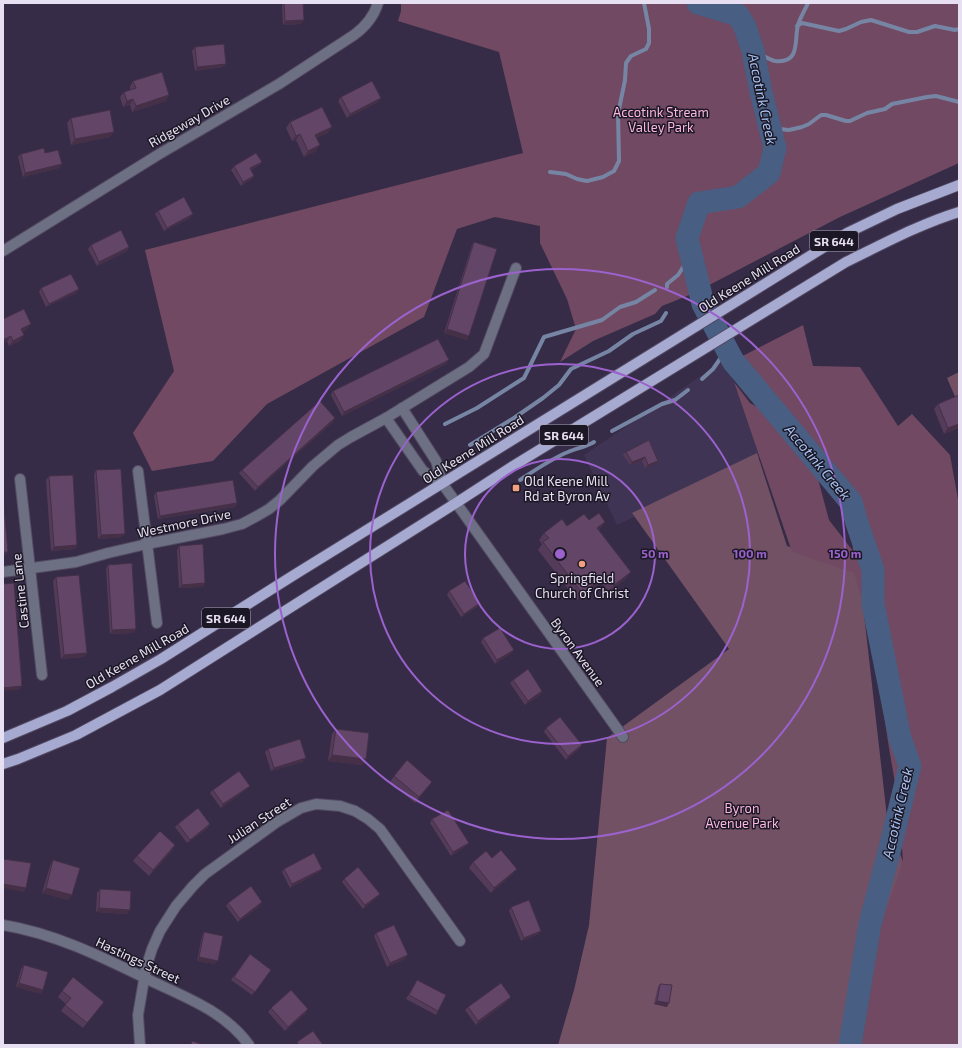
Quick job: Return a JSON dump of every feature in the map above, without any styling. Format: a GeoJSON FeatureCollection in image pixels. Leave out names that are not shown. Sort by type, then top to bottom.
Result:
{"type":"FeatureCollection","features":[{"type":"Feature","properties":{"kind":"main road","name":"Old Keene Mill Road"},"geometry":{"type":"LineString","coordinates":[[3,738],[67,710],[112,688],[161,659],[442,483],[746,296],[795,264],[848,233],[897,209],[959,185]]}},
{"type":"Feature","properties":{"kind":"main road","name":"SR 644"},"geometry":{"type":"LineString","coordinates":[[3,764],[76,735],[160,690],[513,466],[846,262],[900,236],[959,212]]}},
{"type":"Feature","properties":{"kind":"street","name":"Ridgeway Drive"},"geometry":{"type":"LineString","coordinates":[[3,251],[161,153],[279,84],[354,35],[373,14],[378,3]]}},
{"type":"Feature","properties":{"kind":"street","name":"Westmore Drive"},"geometry":{"type":"LineString","coordinates":[[3,572],[76,562],[147,544],[223,529],[242,524],[269,509],[280,500],[313,466],[338,445],[386,418],[469,367],[484,354],[516,268]]}},
{"type":"Feature","properties":{"kind":"street"},"geometry":{"type":"LineString","coordinates":[[402,408],[436,461],[442,483]]}},
{"type":"Feature","properties":{"kind":"street"},"geometry":{"type":"LineString","coordinates":[[386,418],[422,471],[442,483]]}},
{"type":"Feature","properties":{"kind":"street"},"geometry":{"type":"LineString","coordinates":[[138,471],[157,623]]}},
{"type":"Feature","properties":{"kind":"street","name":"Castine Lane"},"geometry":{"type":"LineString","coordinates":[[20,479],[42,675]]}},
{"type":"Feature","properties":{"kind":"street","name":"Byron Avenue"},"geometry":{"type":"LineString","coordinates":[[442,483],[624,737]]}},
{"type":"Feature","properties":{"kind":"street","name":"Julian Street"},"geometry":{"type":"LineString","coordinates":[[140,1045],[138,1015],[149,958],[160,931],[176,906],[205,874],[277,822],[301,808],[316,804],[340,806],[355,811],[380,829],[460,941]]}},
{"type":"Feature","properties":{"kind":"street","name":"Hastings Street"},"geometry":{"type":"LineString","coordinates":[[3,925],[39,933],[75,945],[205,1007],[224,1020],[239,1033],[249,1045]]}},
{"type":"Feature","properties":{"kind":"shaded area"},"geometry":{"type":"Polygon","coordinates":[[[723,361],[734,382],[760,458],[617,525],[584,455],[723,361]]]}},
{"type":"Feature","properties":{"kind":"green space","name":"Accotink Stream Valley Park"},"geometry":{"type":"Polygon","coordinates":[[[401,3],[959,3],[959,163],[840,217],[692,294],[662,306],[655,314],[593,341],[560,362],[576,329],[567,299],[540,243],[540,226],[495,217],[457,229],[424,317],[267,404],[213,461],[152,471],[133,433],[174,371],[145,250],[523,153],[499,52],[398,21],[401,11],[401,3]]]}},
{"type":"Feature","properties":{"kind":"green space"},"geometry":{"type":"Polygon","coordinates":[[[803,325],[813,366],[860,367],[898,426],[912,414],[950,455],[959,505],[959,1045],[838,1045],[903,862],[899,806],[870,625],[854,573],[792,552],[734,382],[750,403],[777,418],[733,361],[803,325]],[[809,445],[829,520],[853,551],[851,502],[809,445]]]}},
{"type":"Feature","properties":{"kind":"green space"},"geometry":{"type":"Polygon","coordinates":[[[959,372],[959,398],[956,399],[947,378],[959,372]]]}},
{"type":"Feature","properties":{"kind":"green space","name":"Byron Avenue Park"},"geometry":{"type":"Polygon","coordinates":[[[757,453],[787,546],[859,570],[887,817],[903,862],[871,1045],[558,1045],[574,990],[589,925],[607,738],[729,649],[632,513],[757,453]]]}},
{"type":"Feature","properties":{"kind":"building"},"geometry":{"type":"Polygon","coordinates":[[[284,3],[303,3],[304,20],[285,21],[284,3]]]}},
{"type":"Feature","properties":{"kind":"building"},"geometry":{"type":"Polygon","coordinates":[[[224,44],[226,64],[197,67],[195,47],[224,44]]]}},
{"type":"Feature","properties":{"kind":"building"},"geometry":{"type":"Polygon","coordinates":[[[162,72],[169,95],[136,106],[133,99],[127,101],[124,92],[136,88],[133,81],[162,72]]]}},
{"type":"Feature","properties":{"kind":"building"},"geometry":{"type":"Polygon","coordinates":[[[372,81],[381,98],[350,114],[341,97],[372,81]]]}},
{"type":"Feature","properties":{"kind":"building"},"geometry":{"type":"Polygon","coordinates":[[[322,107],[332,127],[315,135],[320,145],[308,151],[300,134],[296,136],[290,122],[322,107]]]}},
{"type":"Feature","properties":{"kind":"building"},"geometry":{"type":"Polygon","coordinates":[[[110,110],[114,132],[75,139],[71,118],[110,110]]]}},
{"type":"Feature","properties":{"kind":"building"},"geometry":{"type":"Polygon","coordinates":[[[44,148],[45,153],[58,150],[62,164],[25,173],[21,154],[44,148]]]}},
{"type":"Feature","properties":{"kind":"building"},"geometry":{"type":"Polygon","coordinates":[[[256,153],[262,162],[250,168],[254,176],[243,182],[234,166],[256,153]]]}},
{"type":"Feature","properties":{"kind":"building"},"geometry":{"type":"Polygon","coordinates":[[[184,197],[193,214],[167,228],[158,211],[184,197]]]}},
{"type":"Feature","properties":{"kind":"building"},"geometry":{"type":"Polygon","coordinates":[[[121,230],[129,247],[99,262],[91,245],[121,230]]]}},
{"type":"Feature","properties":{"kind":"building"},"geometry":{"type":"Polygon","coordinates":[[[474,242],[497,249],[469,336],[447,329],[474,242]]]}},
{"type":"Feature","properties":{"kind":"building"},"geometry":{"type":"Polygon","coordinates":[[[71,274],[79,289],[49,304],[41,288],[71,274]]]}},
{"type":"Feature","properties":{"kind":"building"},"geometry":{"type":"Polygon","coordinates":[[[24,309],[31,324],[21,329],[24,335],[13,341],[11,336],[3,340],[3,319],[24,309]]]}},
{"type":"Feature","properties":{"kind":"building"},"geometry":{"type":"Polygon","coordinates":[[[438,339],[449,360],[344,412],[333,391],[438,339]]]}},
{"type":"Feature","properties":{"kind":"building"},"geometry":{"type":"Polygon","coordinates":[[[959,395],[959,424],[948,428],[938,404],[959,395]]]}},
{"type":"Feature","properties":{"kind":"building"},"geometry":{"type":"Polygon","coordinates":[[[320,401],[335,418],[258,487],[242,470],[320,401]]]}},
{"type":"Feature","properties":{"kind":"building"},"geometry":{"type":"Polygon","coordinates":[[[649,440],[658,461],[648,465],[645,457],[632,462],[626,452],[649,440]]]}},
{"type":"Feature","properties":{"kind":"building"},"geometry":{"type":"Polygon","coordinates":[[[121,469],[125,534],[101,535],[96,470],[121,469]]]}},
{"type":"Feature","properties":{"kind":"building"},"geometry":{"type":"Polygon","coordinates":[[[73,475],[77,545],[54,547],[49,476],[73,475]]]}},
{"type":"Feature","properties":{"kind":"building"},"geometry":{"type":"Polygon","coordinates":[[[233,480],[237,503],[160,516],[156,492],[233,480]]]}},
{"type":"Feature","properties":{"kind":"building"},"geometry":{"type":"Polygon","coordinates":[[[3,496],[8,552],[3,552],[3,496]]]}},
{"type":"Feature","properties":{"kind":"building","name":"Springfield Church of Christ"},"geometry":{"type":"Polygon","coordinates":[[[599,513],[605,522],[597,528],[631,572],[614,585],[606,575],[582,593],[543,542],[549,538],[544,533],[562,519],[567,526],[584,514],[589,520],[599,513]]]}},
{"type":"Feature","properties":{"kind":"building"},"geometry":{"type":"Polygon","coordinates":[[[203,544],[205,583],[182,585],[179,546],[203,544]]]}},
{"type":"Feature","properties":{"kind":"building"},"geometry":{"type":"Polygon","coordinates":[[[132,563],[136,629],[112,630],[108,565],[132,563]]]}},
{"type":"Feature","properties":{"kind":"building"},"geometry":{"type":"Polygon","coordinates":[[[79,575],[87,653],[64,655],[56,577],[79,575]]]}},
{"type":"Feature","properties":{"kind":"building"},"geometry":{"type":"Polygon","coordinates":[[[465,581],[480,603],[464,614],[449,591],[465,581]]]}},
{"type":"Feature","properties":{"kind":"building"},"geometry":{"type":"Polygon","coordinates":[[[14,583],[22,686],[3,688],[3,584],[14,583]]]}},
{"type":"Feature","properties":{"kind":"building"},"geometry":{"type":"Polygon","coordinates":[[[500,628],[514,650],[497,660],[483,638],[500,628]]]}},
{"type":"Feature","properties":{"kind":"building"},"geometry":{"type":"Polygon","coordinates":[[[528,669],[542,691],[528,701],[513,680],[528,669]]]}},
{"type":"Feature","properties":{"kind":"building"},"geometry":{"type":"Polygon","coordinates":[[[560,717],[582,745],[568,756],[546,728],[560,717]]]}},
{"type":"Feature","properties":{"kind":"building"},"geometry":{"type":"Polygon","coordinates":[[[336,729],[369,733],[366,759],[332,755],[336,729]]]}},
{"type":"Feature","properties":{"kind":"building"},"geometry":{"type":"Polygon","coordinates":[[[300,739],[306,758],[274,768],[268,749],[300,739]]]}},
{"type":"Feature","properties":{"kind":"building"},"geometry":{"type":"Polygon","coordinates":[[[407,760],[432,782],[419,797],[394,776],[407,760]]]}},
{"type":"Feature","properties":{"kind":"building"},"geometry":{"type":"Polygon","coordinates":[[[239,771],[250,786],[223,804],[213,790],[239,771]]]}},
{"type":"Feature","properties":{"kind":"building"},"geometry":{"type":"Polygon","coordinates":[[[198,808],[210,824],[190,840],[178,824],[198,808]]]}},
{"type":"Feature","properties":{"kind":"building"},"geometry":{"type":"Polygon","coordinates":[[[448,810],[469,843],[453,852],[432,819],[448,810]]]}},
{"type":"Feature","properties":{"kind":"building"},"geometry":{"type":"Polygon","coordinates":[[[160,831],[175,845],[153,870],[137,856],[160,831]]]}},
{"type":"Feature","properties":{"kind":"building"},"geometry":{"type":"Polygon","coordinates":[[[501,850],[517,869],[494,888],[473,862],[486,851],[492,858],[501,850]]]}},
{"type":"Feature","properties":{"kind":"building"},"geometry":{"type":"Polygon","coordinates":[[[314,853],[322,869],[292,884],[284,869],[314,853]]]}},
{"type":"Feature","properties":{"kind":"building"},"geometry":{"type":"Polygon","coordinates":[[[3,859],[31,863],[26,888],[3,884],[3,859]]]}},
{"type":"Feature","properties":{"kind":"building"},"geometry":{"type":"Polygon","coordinates":[[[53,860],[80,868],[72,895],[46,888],[53,860]]]}},
{"type":"Feature","properties":{"kind":"building"},"geometry":{"type":"Polygon","coordinates":[[[358,867],[380,894],[365,905],[344,879],[358,867]]]}},
{"type":"Feature","properties":{"kind":"building"},"geometry":{"type":"Polygon","coordinates":[[[251,886],[262,902],[240,919],[228,903],[251,886]]]}},
{"type":"Feature","properties":{"kind":"building"},"geometry":{"type":"Polygon","coordinates":[[[100,889],[131,891],[130,910],[99,908],[100,889]]]}},
{"type":"Feature","properties":{"kind":"building"},"geometry":{"type":"Polygon","coordinates":[[[529,900],[541,931],[524,938],[511,907],[529,900]]]}},
{"type":"Feature","properties":{"kind":"building"},"geometry":{"type":"Polygon","coordinates":[[[394,925],[408,955],[390,963],[376,933],[394,925]]]}},
{"type":"Feature","properties":{"kind":"building"},"geometry":{"type":"Polygon","coordinates":[[[204,932],[223,936],[218,961],[199,957],[204,932]]]}},
{"type":"Feature","properties":{"kind":"building"},"geometry":{"type":"Polygon","coordinates":[[[250,954],[271,970],[255,992],[234,977],[250,954]]]}},
{"type":"Feature","properties":{"kind":"building"},"geometry":{"type":"Polygon","coordinates":[[[24,965],[48,972],[43,990],[19,983],[24,965]]]}},
{"type":"Feature","properties":{"kind":"building"},"geometry":{"type":"Polygon","coordinates":[[[73,977],[104,1002],[87,1023],[65,1005],[71,998],[62,991],[73,977]]]}},
{"type":"Feature","properties":{"kind":"building"},"geometry":{"type":"Polygon","coordinates":[[[417,980],[446,995],[438,1011],[409,995],[417,980]]]}},
{"type":"Feature","properties":{"kind":"building"},"geometry":{"type":"Polygon","coordinates":[[[501,983],[511,997],[478,1021],[468,1007],[501,983]]]}},
{"type":"Feature","properties":{"kind":"building"},"geometry":{"type":"Polygon","coordinates":[[[660,984],[672,985],[669,1003],[657,1001],[660,984]]]}},
{"type":"Feature","properties":{"kind":"building"},"geometry":{"type":"Polygon","coordinates":[[[291,990],[308,1009],[288,1027],[271,1008],[291,990]]]}},
{"type":"Feature","properties":{"kind":"building"},"geometry":{"type":"Polygon","coordinates":[[[313,1031],[323,1045],[299,1045],[297,1042],[313,1031]]]}},
{"type":"Feature","properties":{"kind":"building"},"geometry":{"type":"Polygon","coordinates":[[[192,1041],[204,1045],[191,1045],[192,1041]]]}},
{"type":"Feature","properties":{"kind":"waterway"},"geometry":{"type":"LineString","coordinates":[[550,172],[566,174],[577,179],[587,181],[603,177],[614,171],[619,161],[618,114],[625,80],[626,63],[631,56],[646,49],[649,43],[649,29],[644,3]]}},
{"type":"Feature","properties":{"kind":"waterway","name":"Accotink Creek"},"geometry":{"type":"LineString","coordinates":[[698,3],[738,15],[745,27],[753,51],[761,92],[775,148],[769,173],[738,197],[699,203],[687,238],[703,304],[733,361],[851,502],[873,570],[873,604],[900,738],[910,766],[870,924],[850,1045]]}},
{"type":"Feature","properties":{"kind":"waterway"},"geometry":{"type":"LineString","coordinates":[[753,51],[775,61],[789,59],[795,50],[798,25],[808,3]]}},
{"type":"Feature","properties":{"kind":"waterway"},"geometry":{"type":"LineString","coordinates":[[797,26],[802,23],[839,31],[861,22],[871,20],[909,32],[917,32],[935,26],[955,30],[959,29]]}},
{"type":"Feature","properties":{"kind":"waterway"},"geometry":{"type":"LineString","coordinates":[[770,128],[789,130],[802,127],[809,124],[821,115],[850,121],[867,113],[885,109],[892,104],[927,97],[936,96],[959,102]]}},
{"type":"Feature","properties":{"kind":"waterway"},"geometry":{"type":"LineString","coordinates":[[667,287],[667,284],[678,275],[691,255]]}},
{"type":"Feature","properties":{"kind":"waterway"},"geometry":{"type":"LineString","coordinates":[[445,424],[477,408],[524,378],[544,337],[602,320],[620,307],[636,302],[655,290]]}},
{"type":"Feature","properties":{"kind":"waterway"},"geometry":{"type":"LineString","coordinates":[[470,445],[543,398],[559,385],[571,369],[609,351],[633,334],[661,321],[666,313]]}},
{"type":"Feature","properties":{"kind":"waterway"},"geometry":{"type":"LineString","coordinates":[[702,379],[713,369],[727,349]]}},
{"type":"Feature","properties":{"kind":"waterway"},"geometry":{"type":"LineString","coordinates":[[612,431],[662,404],[675,400],[688,390]]}},
{"type":"Feature","properties":{"kind":"waterway"},"geometry":{"type":"LineString","coordinates":[[520,480],[555,458],[594,442]]}},
{"type":"Feature","properties":{"kind":"place","name":"Old Keene Mill Rd at Byron Av"},"geometry":{"type":"Point","coordinates":[516,488]}},
{"type":"Feature","properties":{"kind":"place","name":"Springfield Church of Christ"},"geometry":{"type":"Point","coordinates":[582,564]}}]}
